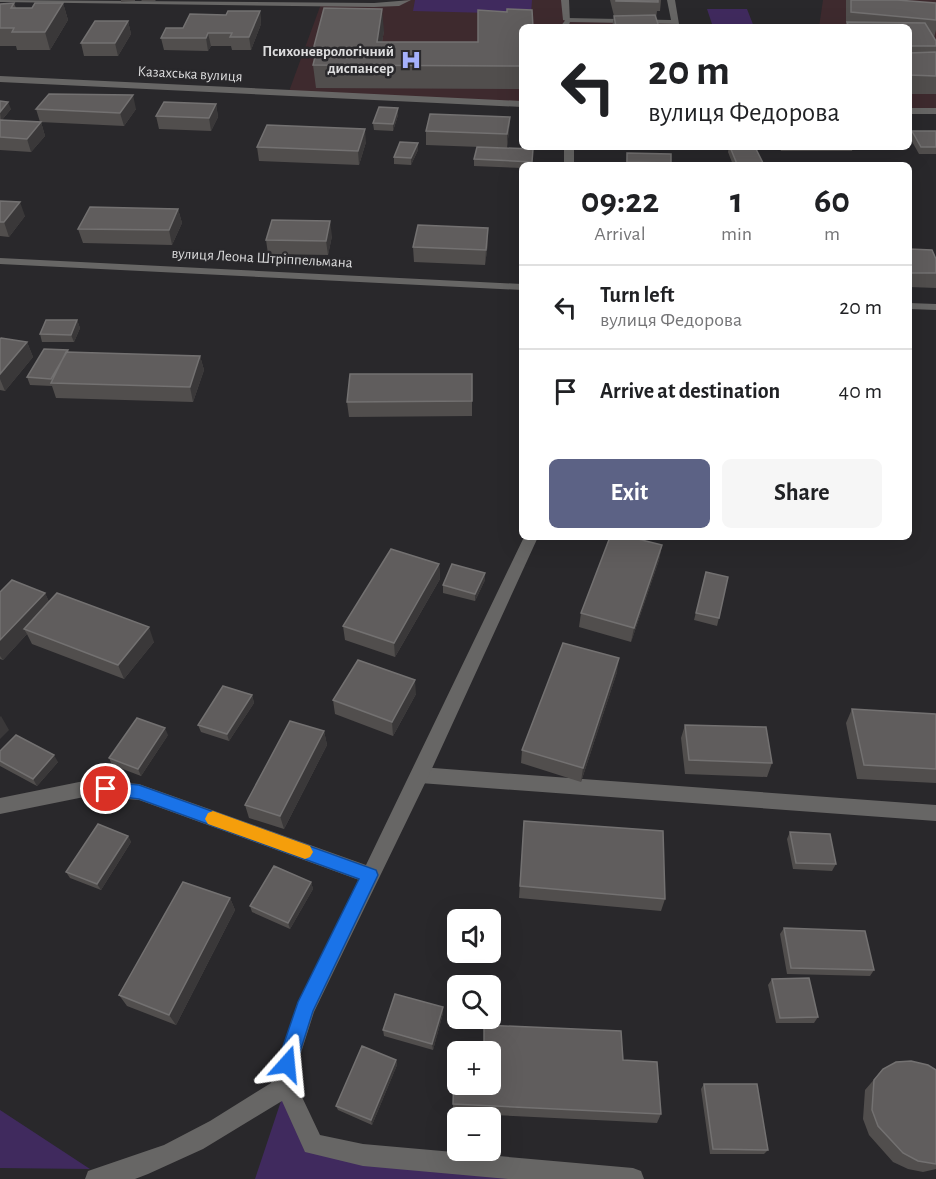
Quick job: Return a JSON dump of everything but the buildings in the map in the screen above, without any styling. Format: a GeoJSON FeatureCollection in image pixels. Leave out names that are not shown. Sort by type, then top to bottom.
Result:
{"type":"FeatureCollection","features":[{"type":"Feature","properties":{"kind":"street"},"geometry":{"type":"LineString","coordinates":[[0,0],[374,5],[399,4],[407,0]]}},
{"type":"Feature","properties":{"kind":"street"},"geometry":{"type":"LineString","coordinates":[[565,0],[566,23],[676,22],[671,0]]}},
{"type":"Feature","properties":{"kind":"street","name":"Казахська вулиця"},"geometry":{"type":"LineString","coordinates":[[0,79],[519,104]]}},
{"type":"Feature","properties":{"kind":"street"},"geometry":{"type":"LineString","coordinates":[[912,111],[936,111]]}},
{"type":"Feature","properties":{"kind":"street","name":"вулиця Леона Штріппельмана"},"geometry":{"type":"LineString","coordinates":[[0,261],[519,287]]}},
{"type":"Feature","properties":{"kind":"street"},"geometry":{"type":"LineString","coordinates":[[912,306],[936,307]]}},
{"type":"Feature","properties":{"kind":"street"},"geometry":{"type":"LineString","coordinates":[[530,540],[420,775],[305,1009],[281,1082],[286,1086],[313,1144],[363,1155],[633,1179]]}},
{"type":"Feature","properties":{"kind":"street"},"geometry":{"type":"LineString","coordinates":[[420,775],[936,813]]}},
{"type":"Feature","properties":{"kind":"street"},"geometry":{"type":"LineString","coordinates":[[0,806],[89,788],[139,792],[370,875]]}},
{"type":"Feature","properties":{"kind":"street"},"geometry":{"type":"LineString","coordinates":[[96,1179],[140,1168],[195,1144],[286,1086]]}},
{"type":"Feature","properties":{"kind":"shaded area","name":"Психоневрологічний диспансер"},"geometry":{"type":"Polygon","coordinates":[[[407,0],[565,0],[567,20],[676,22],[677,24],[519,24],[519,104],[288,94],[321,4],[387,4],[407,0]]]}},
{"type":"Feature","properties":{"kind":"shaded area"},"geometry":{"type":"Polygon","coordinates":[[[415,0],[532,0],[531,14],[413,11],[415,0]]]}},
{"type":"Feature","properties":{"kind":"shaded area"},"geometry":{"type":"Polygon","coordinates":[[[823,0],[936,0],[936,111],[912,111],[912,24],[819,24],[823,0]]]}},
{"type":"Feature","properties":{"kind":"shaded area"},"geometry":{"type":"Polygon","coordinates":[[[707,9],[747,9],[753,24],[712,24],[707,9]]]}},
{"type":"Feature","properties":{"kind":"shaded area"},"geometry":{"type":"Polygon","coordinates":[[[286,1086],[313,1144],[447,1159],[447,1161],[468,1161],[633,1179],[255,1179],[286,1086]]]}},
{"type":"Feature","properties":{"kind":"shaded area"},"geometry":{"type":"Polygon","coordinates":[[[0,1110],[90,1169],[0,1168],[0,1110]]]}},
{"type":"Feature","properties":{"kind":"slow traffic"},"geometry":{"type":"LineString","coordinates":[[213,819],[305,852]]}},
{"type":"Feature","properties":{"kind":"place","name":"Психоневрологічний диспансер"},"geometry":{"type":"Point","coordinates":[411,60]}},
{"type":"Feature","properties":{"kind":"route"},"geometry":{"type":"LineString","coordinates":[[106,789],[139,792],[370,875],[305,1009],[287,1064]]}}]}
